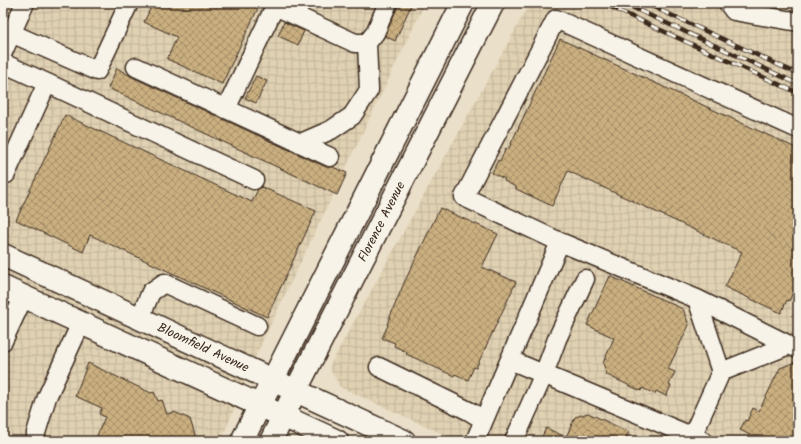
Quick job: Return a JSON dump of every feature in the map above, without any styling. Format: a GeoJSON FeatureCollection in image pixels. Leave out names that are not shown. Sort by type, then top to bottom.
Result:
{"type":"FeatureCollection","features":[{"type":"Feature","properties":{"kind":"main road","name":"Florence Avenue"},"geometry":{"type":"LineString","coordinates":[[242,441],[463,3]]}},
{"type":"Feature","properties":{"kind":"main road","name":"Florence Avenue"},"geometry":{"type":"LineString","coordinates":[[271,441],[494,3]]}},
{"type":"Feature","properties":{"kind":"main road","name":"Bloomfield Avenue"},"geometry":{"type":"LineString","coordinates":[[3,255],[404,441]]}},
{"type":"Feature","properties":{"kind":"main road"},"geometry":{"type":"LineString","coordinates":[[3,287],[336,441]]}},
{"type":"Feature","properties":{"kind":"street"},"geometry":{"type":"LineString","coordinates":[[3,52],[25,3]]}},
{"type":"Feature","properties":{"kind":"street"},"geometry":{"type":"LineString","coordinates":[[11,33],[97,71],[129,3]]}},
{"type":"Feature","properties":{"kind":"street"},"geometry":{"type":"LineString","coordinates":[[301,143],[331,130],[352,116],[369,90],[367,43],[375,33],[388,3]]}},
{"type":"Feature","properties":{"kind":"street"},"geometry":{"type":"LineString","coordinates":[[728,3],[734,12],[798,22]]}},
{"type":"Feature","properties":{"kind":"street"},"geometry":{"type":"LineString","coordinates":[[226,109],[274,4],[355,43],[367,43]]}},
{"type":"Feature","properties":{"kind":"street"},"geometry":{"type":"LineString","coordinates":[[795,344],[697,299],[560,242],[464,197],[556,19],[798,129]]}},
{"type":"Feature","properties":{"kind":"street"},"geometry":{"type":"LineString","coordinates":[[3,63],[254,180]]}},
{"type":"Feature","properties":{"kind":"street"},"geometry":{"type":"LineString","coordinates":[[136,67],[330,157]]}},
{"type":"Feature","properties":{"kind":"street"},"geometry":{"type":"LineString","coordinates":[[3,174],[6,174],[47,83]]}},
{"type":"Feature","properties":{"kind":"street"},"geometry":{"type":"LineString","coordinates":[[475,441],[560,242]]}},
{"type":"Feature","properties":{"kind":"street"},"geometry":{"type":"LineString","coordinates":[[514,441],[544,374],[557,339],[585,279]]}},
{"type":"Feature","properties":{"kind":"street"},"geometry":{"type":"LineString","coordinates":[[140,318],[151,292],[164,283],[257,326]]}},
{"type":"Feature","properties":{"kind":"street"},"geometry":{"type":"LineString","coordinates":[[3,341],[24,296]]}},
{"type":"Feature","properties":{"kind":"street"},"geometry":{"type":"LineString","coordinates":[[510,360],[695,439],[721,372],[697,299]]}},
{"type":"Feature","properties":{"kind":"street"},"geometry":{"type":"LineString","coordinates":[[36,441],[36,433],[47,397],[81,323]]}},
{"type":"Feature","properties":{"kind":"street"},"geometry":{"type":"LineString","coordinates":[[721,372],[795,344]]}},
{"type":"Feature","properties":{"kind":"street"},"geometry":{"type":"LineString","coordinates":[[379,367],[469,410],[484,420]]}},
{"type":"Feature","properties":{"kind":"shaded area"},"geometry":{"type":"Polygon","coordinates":[[[3,3],[425,3],[257,353],[221,441],[3,441],[3,3]]]}},
{"type":"Feature","properties":{"kind":"shaded area"},"geometry":{"type":"Polygon","coordinates":[[[530,3],[798,3],[798,441],[458,441],[340,387],[329,367],[530,3]]]}},
{"type":"Feature","properties":{"kind":"building"},"geometry":{"type":"Polygon","coordinates":[[[153,3],[252,3],[259,6],[222,84],[167,59],[177,37],[144,22],[153,3]]]}},
{"type":"Feature","properties":{"kind":"building"},"geometry":{"type":"Polygon","coordinates":[[[399,3],[412,3],[395,41],[385,36],[399,3]]]}},
{"type":"Feature","properties":{"kind":"building"},"geometry":{"type":"Polygon","coordinates":[[[284,22],[304,31],[298,45],[278,36],[284,22]]]}},
{"type":"Feature","properties":{"kind":"building"},"geometry":{"type":"Polygon","coordinates":[[[560,39],[798,149],[798,282],[789,301],[787,300],[781,313],[725,287],[742,252],[568,171],[552,206],[516,189],[516,187],[504,181],[505,179],[492,173],[506,148],[508,150],[560,39]]]}},
{"type":"Feature","properties":{"kind":"building"},"geometry":{"type":"Polygon","coordinates":[[[117,68],[132,77],[326,167],[333,167],[347,173],[337,195],[108,88],[117,68]]]}},
{"type":"Feature","properties":{"kind":"building"},"geometry":{"type":"Polygon","coordinates":[[[256,76],[267,81],[256,103],[245,98],[256,76]]]}},
{"type":"Feature","properties":{"kind":"building"},"geometry":{"type":"Polygon","coordinates":[[[65,115],[252,202],[258,189],[262,187],[316,211],[267,317],[90,235],[83,252],[16,220],[65,115]]]}},
{"type":"Feature","properties":{"kind":"building"},"geometry":{"type":"Polygon","coordinates":[[[440,208],[498,234],[482,267],[516,282],[476,368],[474,367],[468,380],[455,374],[454,376],[406,354],[407,352],[394,346],[395,343],[382,338],[404,283],[440,208]]]}},
{"type":"Feature","properties":{"kind":"building"},"geometry":{"type":"Polygon","coordinates":[[[610,276],[683,309],[689,325],[668,369],[675,372],[666,396],[656,391],[655,394],[642,388],[641,391],[607,375],[603,363],[614,338],[587,325],[610,276]]]}},
{"type":"Feature","properties":{"kind":"building"},"geometry":{"type":"Polygon","coordinates":[[[798,361],[798,441],[756,441],[749,438],[750,435],[740,430],[745,420],[747,421],[753,408],[759,411],[780,368],[798,361]]]}},
{"type":"Feature","properties":{"kind":"building"},"geometry":{"type":"Polygon","coordinates":[[[88,363],[151,393],[154,392],[158,401],[162,400],[167,414],[174,412],[190,419],[195,435],[193,441],[95,440],[105,417],[99,414],[102,408],[75,396],[88,363]]]}},
{"type":"Feature","properties":{"kind":"building"},"geometry":{"type":"Polygon","coordinates":[[[588,413],[629,432],[624,441],[540,441],[546,428],[566,437],[575,417],[588,413]]]}},
{"type":"Feature","properties":{"kind":"railway"},"geometry":{"type":"LineString","coordinates":[[602,3],[798,93]]}},
{"type":"Feature","properties":{"kind":"railway"},"geometry":{"type":"LineString","coordinates":[[623,3],[798,84]]}},
{"type":"Feature","properties":{"kind":"railway"},"geometry":{"type":"LineString","coordinates":[[645,3],[798,74]]}}]}
